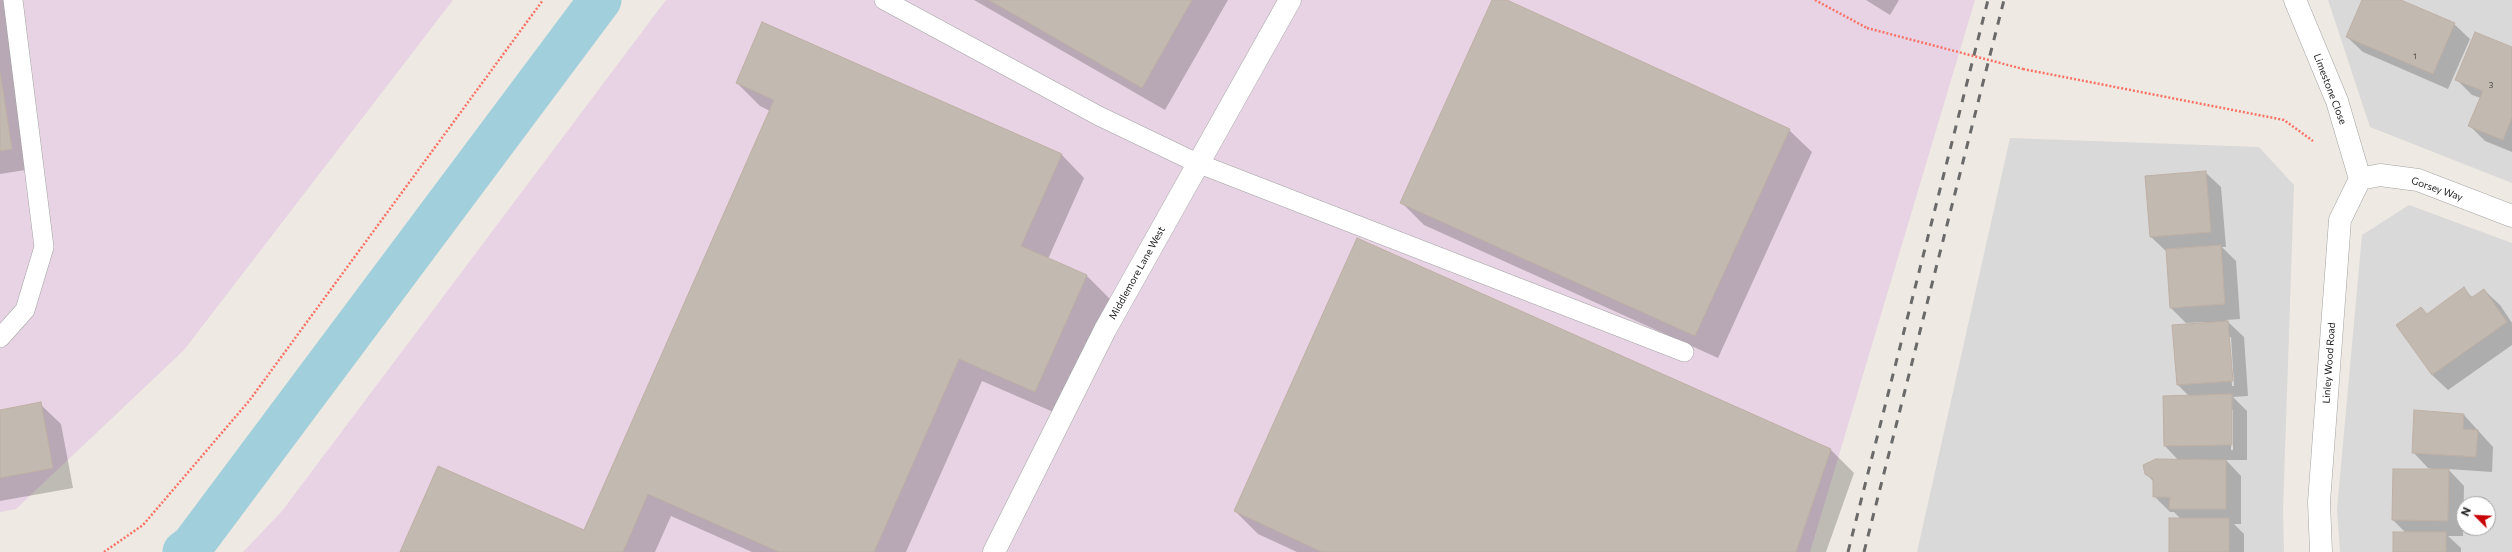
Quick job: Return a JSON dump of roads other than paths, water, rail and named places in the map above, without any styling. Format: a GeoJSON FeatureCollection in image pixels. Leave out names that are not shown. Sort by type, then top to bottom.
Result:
{"type":"FeatureCollection","features":[{"type":"Feature","properties":{"kind":"street","name":"Middlemore Lane West"},"geometry":{"type":"LineString","coordinates":[[994,552],[1105,330],[1197,163],[1290,0]]}},
{"type":"Feature","properties":{"kind":"street","name":"Limestone Close"},"geometry":{"type":"LineString","coordinates":[[2295,0],[2337,101],[2360,179]]}},
{"type":"Feature","properties":{"kind":"street","name":"Gorsey Way"},"geometry":{"type":"LineString","coordinates":[[2360,179],[2380,174],[2418,180],[2512,216]]}},
{"type":"Feature","properties":{"kind":"street","name":"Linley Wood Road"},"geometry":{"type":"LineString","coordinates":[[2320,552],[2319,502],[2340,220],[2360,179]]}},
{"type":"Feature","properties":{"kind":"lane"},"geometry":{"type":"LineString","coordinates":[[0,338],[25,310],[44,247],[13,0]]}},
{"type":"Feature","properties":{"kind":"lane"},"geometry":{"type":"LineString","coordinates":[[884,0],[1099,116],[1197,163],[1684,352]]}},
{"type":"Feature","properties":{"kind":"waterway"},"geometry":{"type":"LineString","coordinates":[[184,552],[192,546],[600,0]]}},
{"type":"Feature","properties":{"kind":"railway"},"geometry":{"type":"LineString","coordinates":[[1848,552],[1988,0]]}},
{"type":"Feature","properties":{"kind":"railway"},"geometry":{"type":"LineString","coordinates":[[1864,552],[2004,0]]}}]}
